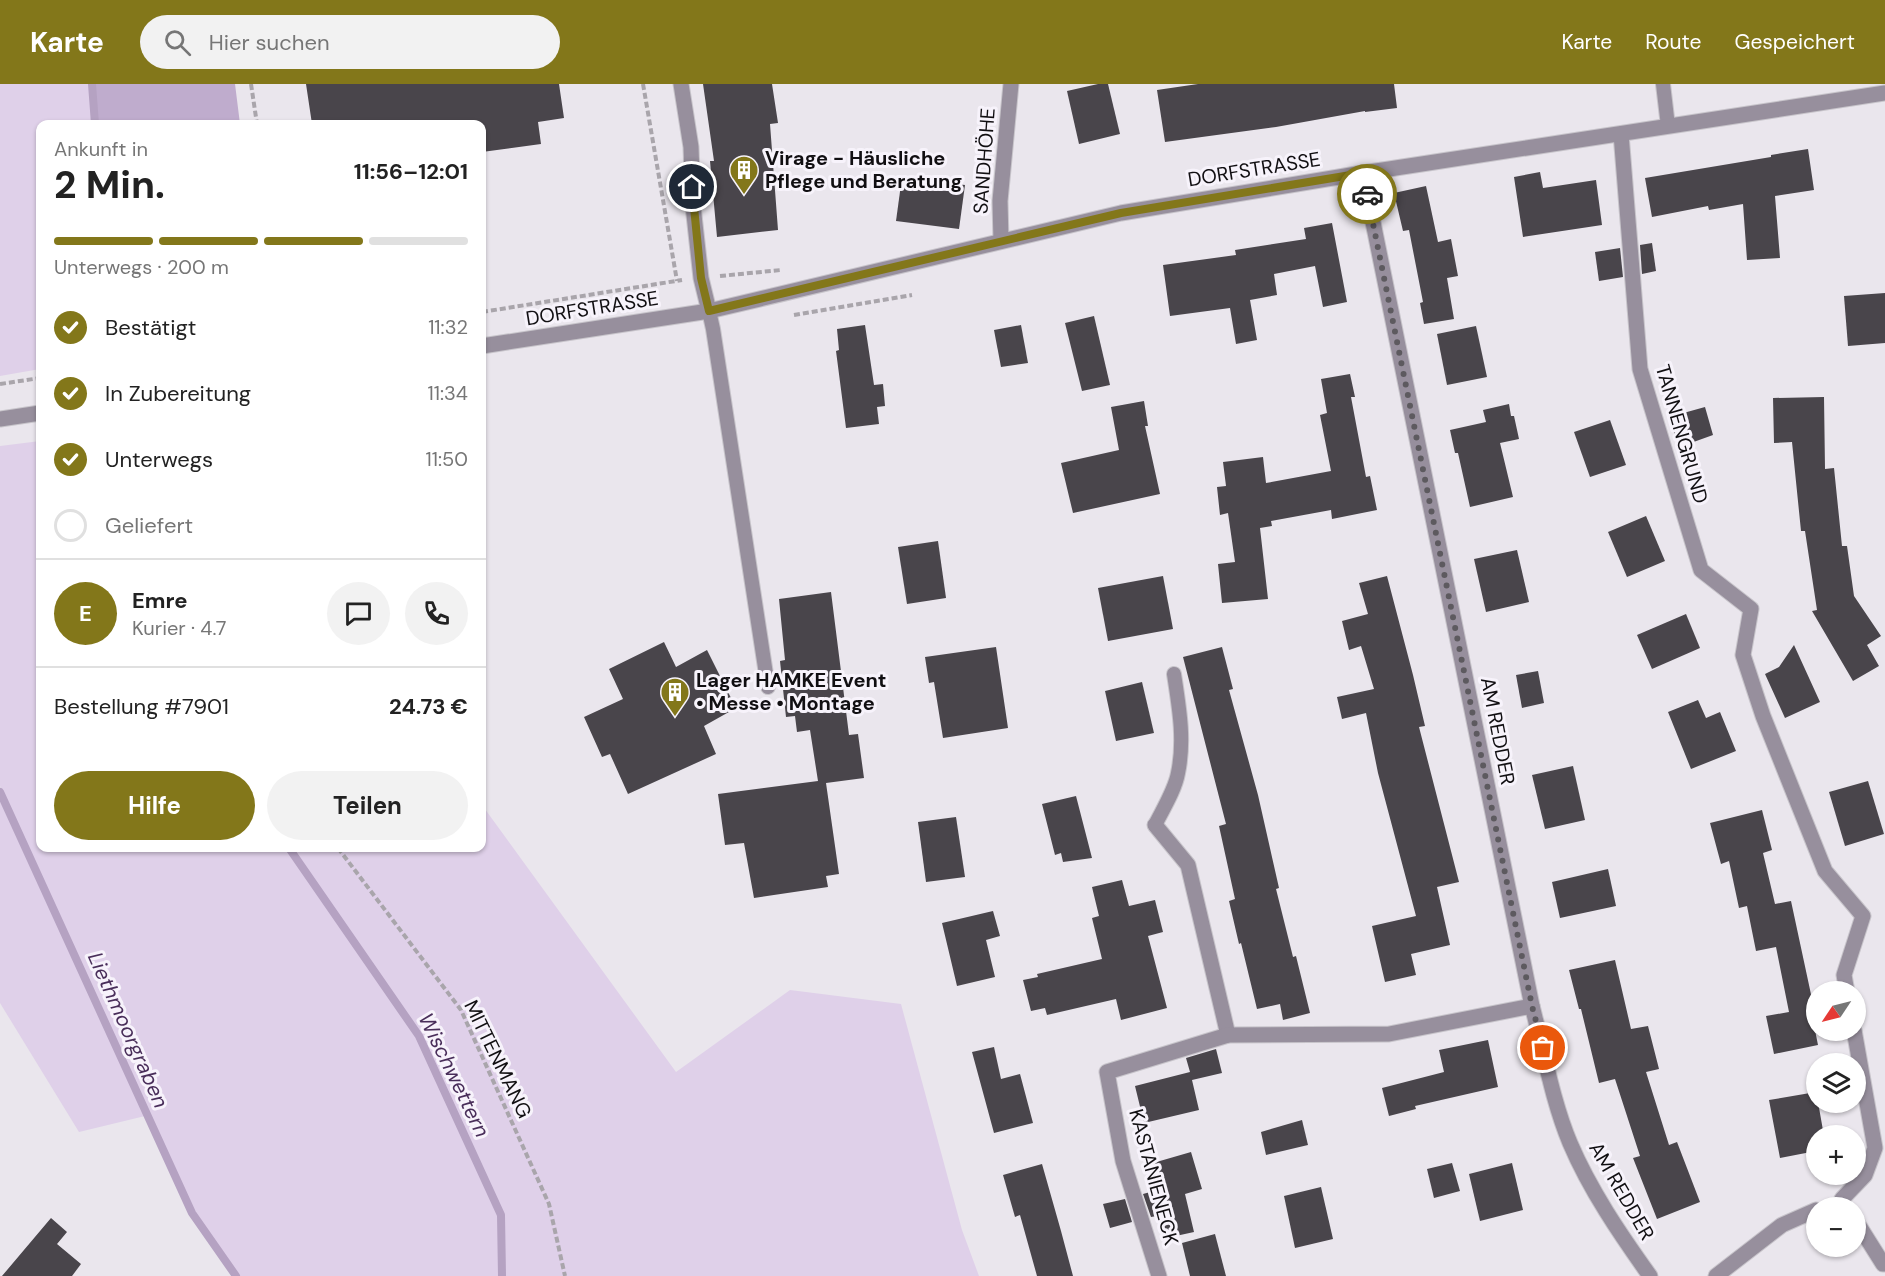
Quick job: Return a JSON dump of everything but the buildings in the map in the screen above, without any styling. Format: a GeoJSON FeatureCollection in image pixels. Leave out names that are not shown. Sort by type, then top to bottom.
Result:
{"type":"FeatureCollection","features":[{"type":"Feature","properties":{"kind":"street"},"geometry":{"type":"LineString","coordinates":[[681,84],[691,147],[693,206],[701,278],[709,311]]}},
{"type":"Feature","properties":{"kind":"street","name":"SANDHÖHE"},"geometry":{"type":"LineString","coordinates":[[1001,241],[1000,201],[1011,84]]}},
{"type":"Feature","properties":{"kind":"street","name":"DORFSTRASSE"},"geometry":{"type":"LineString","coordinates":[[486,345],[709,311],[1121,213],[1363,173],[1885,93]]}},
{"type":"Feature","properties":{"kind":"street","name":"TANNENGRUND"},"geometry":{"type":"LineString","coordinates":[[1621,134],[1640,369],[1701,570],[1751,609],[1743,655],[1763,716],[1825,871],[1863,916],[1844,975],[1845,981]]}},
{"type":"Feature","properties":{"kind":"street","name":"AM REDDER"},"geometry":{"type":"LineString","coordinates":[[1363,173],[1532,1006],[1559,1111],[1570,1143],[1597,1196],[1623,1239],[1650,1276]]}},
{"type":"Feature","properties":{"kind":"street"},"geometry":{"type":"LineString","coordinates":[[0,419],[36,414]]}},
{"type":"Feature","properties":{"kind":"street"},"geometry":{"type":"LineString","coordinates":[[1155,825],[1188,866],[1228,1035]]}},
{"type":"Feature","properties":{"kind":"street","name":"KASTANIENECK"},"geometry":{"type":"LineString","coordinates":[[1159,1276],[1123,1161],[1107,1072],[1228,1035],[1389,1034],[1532,1006]]}},
{"type":"Feature","properties":{"kind":"street"},"geometry":{"type":"LineString","coordinates":[[1848,1197],[1865,1175],[1875,1149],[1856,1041]]}},
{"type":"Feature","properties":{"kind":"street"},"geometry":{"type":"LineString","coordinates":[[1716,1276],[1782,1225],[1806,1214]]}},
{"type":"Feature","properties":{"kind":"street"},"geometry":{"type":"LineString","coordinates":[[1866,1237],[1885,1264]]}},
{"type":"Feature","properties":{"kind":"lane"},"geometry":{"type":"LineString","coordinates":[[1663,84],[1668,126]]}},
{"type":"Feature","properties":{"kind":"lane"},"geometry":{"type":"LineString","coordinates":[[709,311],[768,687]]}},
{"type":"Feature","properties":{"kind":"lane"},"geometry":{"type":"LineString","coordinates":[[1155,825],[1178,775],[1182,742],[1174,674]]}},
{"type":"Feature","properties":{"kind":"path"},"geometry":{"type":"LineString","coordinates":[[251,84],[257,120]]}},
{"type":"Feature","properties":{"kind":"path"},"geometry":{"type":"LineString","coordinates":[[643,84],[677,281]]}},
{"type":"Feature","properties":{"kind":"path"},"geometry":{"type":"LineString","coordinates":[[486,311],[677,281],[778,270],[793,271],[807,289]]}},
{"type":"Feature","properties":{"kind":"path"},"geometry":{"type":"LineString","coordinates":[[0,384],[36,379]]}},
{"type":"Feature","properties":{"kind":"path","name":"MITTENMANG"},"geometry":{"type":"LineString","coordinates":[[341,852],[461,1010],[549,1204],[565,1276]]}},
{"type":"Feature","properties":{"kind":"shaded area"},"geometry":{"type":"Polygon","coordinates":[[[0,84],[89,84],[93,120],[36,120],[36,370],[0,376],[0,84]]]}},
{"type":"Feature","properties":{"kind":"shaded area"},"geometry":{"type":"Polygon","coordinates":[[[89,84],[235,84],[240,120],[93,120],[89,84]]]}},
{"type":"Feature","properties":{"kind":"shaded area"},"geometry":{"type":"Polygon","coordinates":[[[36,442],[36,852],[288,852],[417,1039],[498,1217],[498,1276],[240,1276],[194,1211],[0,786],[0,446],[36,442]]]}},
{"type":"Feature","properties":{"kind":"shaded area"},"geometry":{"type":"Polygon","coordinates":[[[0,801],[145,1116],[79,1132],[0,1003],[0,801]]]}},
{"type":"Feature","properties":{"kind":"shaded area"},"geometry":{"type":"Polygon","coordinates":[[[486,811],[676,1072],[790,990],[901,1004],[962,1230],[979,1276],[505,1276],[504,1216],[422,1036],[295,852],[486,852],[486,811]]]}},
{"type":"Feature","properties":{"kind":"waterway","name":"Wischwettern"},"geometry":{"type":"LineString","coordinates":[[92,84],[95,120]]}},
{"type":"Feature","properties":{"kind":"waterway","name":"Liethmoorgraben"},"geometry":{"type":"LineString","coordinates":[[0,792],[192,1213],[236,1276]]}},
{"type":"Feature","properties":{"kind":"waterway","name":"Wischwettern"},"geometry":{"type":"LineString","coordinates":[[292,852],[419,1036],[501,1215],[502,1276]]}},
{"type":"Feature","properties":{"kind":"way so far"},"geometry":{"type":"LineString","coordinates":[[1367,194],[1532,1006],[1543,1048]]}},
{"type":"Feature","properties":{"kind":"place","name":"Virage - Häusliche Pflege und Beratung"},"geometry":{"type":"Point","coordinates":[744,196]}},
{"type":"Feature","properties":{"kind":"place","name":"Lager HAMKE Event • Messe • Montage"},"geometry":{"type":"Point","coordinates":[675,718]}},
{"type":"Feature","properties":{"kind":"route"},"geometry":{"type":"LineString","coordinates":[[692,187],[701,278],[709,311],[1121,213],[1363,173],[1367,194]]}}]}
